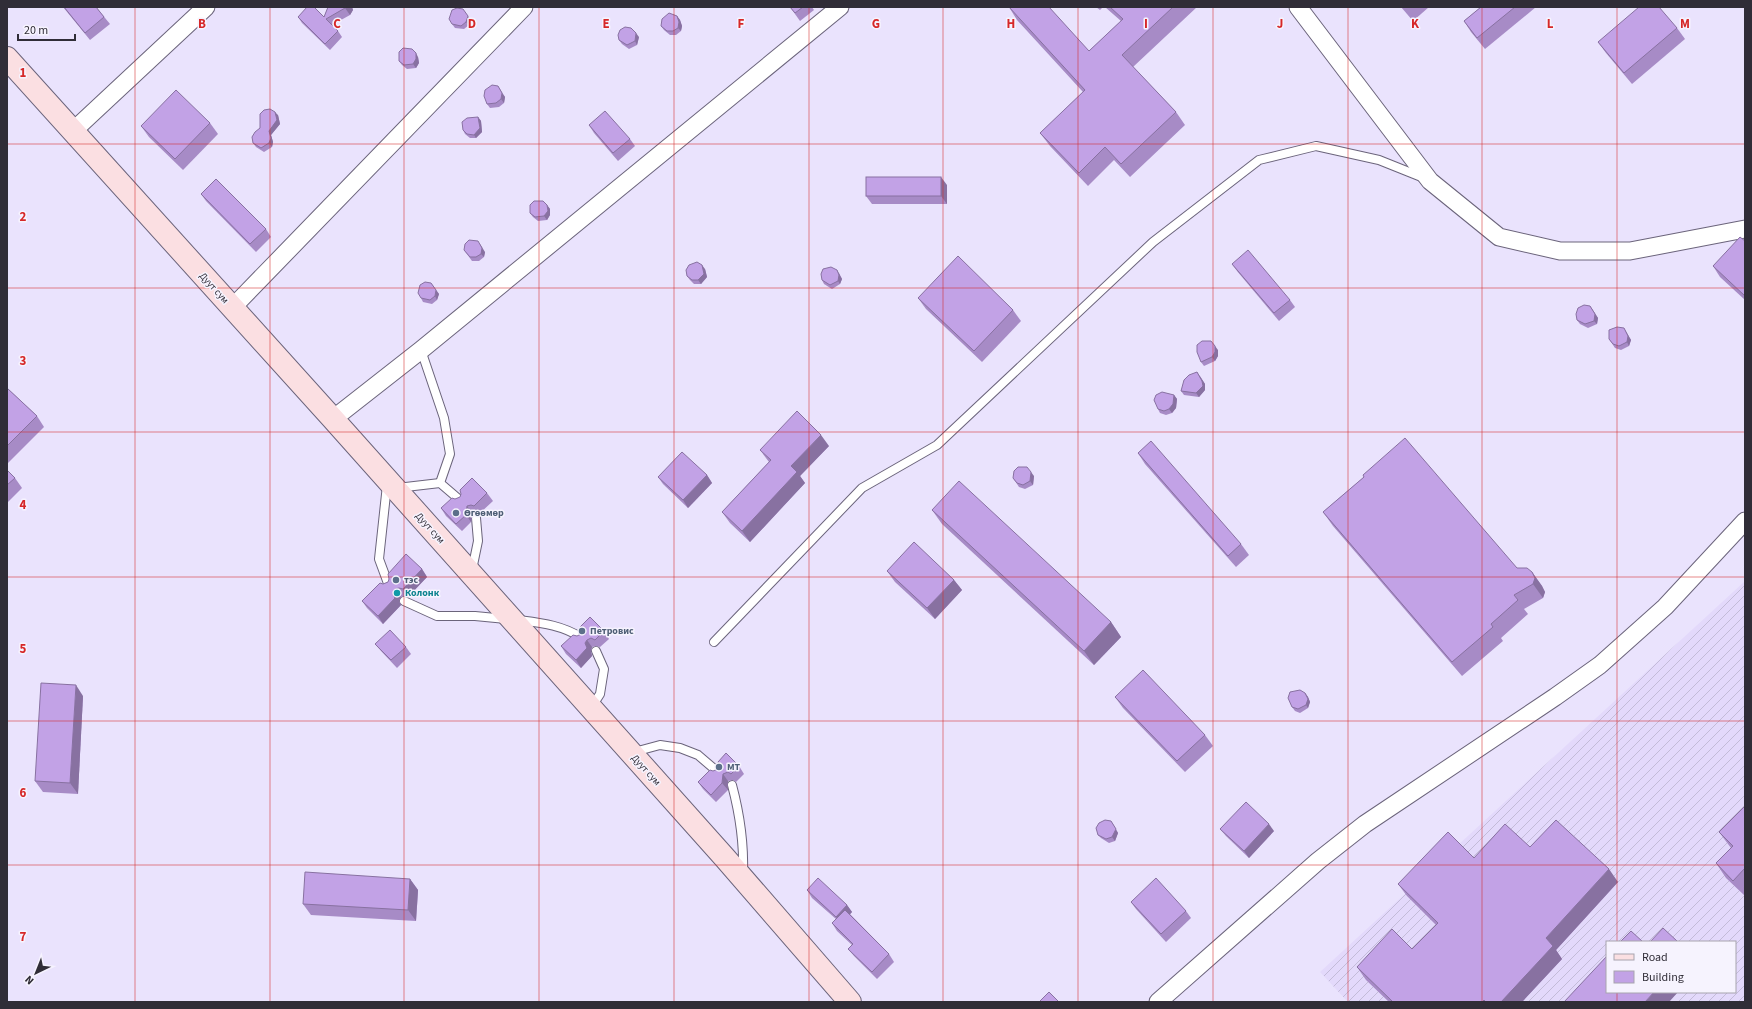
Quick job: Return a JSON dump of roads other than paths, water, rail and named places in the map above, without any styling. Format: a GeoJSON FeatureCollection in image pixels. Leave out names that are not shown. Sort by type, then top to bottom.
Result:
{"type":"FeatureCollection","features":[{"type":"Feature","properties":{"kind":"main road","name":"Дуут сум"},"geometry":{"type":"LineString","coordinates":[[7,58],[72,132],[333,419],[743,879],[850,1002]]}},
{"type":"Feature","properties":{"kind":"street"},"geometry":{"type":"LineString","coordinates":[[72,132],[206,7]]}},
{"type":"Feature","properties":{"kind":"street"},"geometry":{"type":"LineString","coordinates":[[232,308],[524,7]]}},
{"type":"Feature","properties":{"kind":"street"},"geometry":{"type":"LineString","coordinates":[[333,419],[421,350],[840,7]]}},
{"type":"Feature","properties":{"kind":"street"},"geometry":{"type":"LineString","coordinates":[[1298,7],[1430,181],[1499,237],[1560,250],[1630,250],[1745,229]]}},
{"type":"Feature","properties":{"kind":"street"},"geometry":{"type":"LineString","coordinates":[[1158,1002],[1318,861],[1365,824],[1556,697],[1600,665],[1666,607],[1745,521]]}},
{"type":"Feature","properties":{"kind":"lane"},"geometry":{"type":"LineString","coordinates":[[714,642],[862,488],[937,445],[1153,242],[1259,160],[1316,146],[1379,160],[1430,181]]}},
{"type":"Feature","properties":{"kind":"lane"},"geometry":{"type":"LineString","coordinates":[[421,350],[444,418],[450,454],[440,483]]}},
{"type":"Feature","properties":{"kind":"lane"},"geometry":{"type":"LineString","coordinates":[[390,586],[379,559],[391,484],[440,483],[461,501]]}},
{"type":"Feature","properties":{"kind":"lane"},"geometry":{"type":"LineString","coordinates":[[471,574],[478,541],[476,518]]}},
{"type":"Feature","properties":{"kind":"lane"},"geometry":{"type":"LineString","coordinates":[[404,601],[437,616],[475,616],[552,625],[570,630],[582,638]]}},
{"type":"Feature","properties":{"kind":"lane"},"geometry":{"type":"LineString","coordinates":[[591,708],[600,694],[604,669],[596,651]]}},
{"type":"Feature","properties":{"kind":"lane"},"geometry":{"type":"LineString","coordinates":[[631,753],[660,745],[680,748],[698,756],[719,773]]}},
{"type":"Feature","properties":{"kind":"lane"},"geometry":{"type":"LineString","coordinates":[[732,785],[740,812],[744,848],[743,879]]}},
{"type":"Feature","properties":{"kind":"place","name":"Өгөөмөр"},"geometry":{"type":"Point","coordinates":[456,513]}},
{"type":"Feature","properties":{"kind":"place","name":"тэс"},"geometry":{"type":"Point","coordinates":[396,580]}},
{"type":"Feature","properties":{"kind":"place","name":"Колонк"},"geometry":{"type":"Point","coordinates":[397,593]}},
{"type":"Feature","properties":{"kind":"place","name":"Петровиc"},"geometry":{"type":"Point","coordinates":[582,631]}},
{"type":"Feature","properties":{"kind":"place","name":"MT"},"geometry":{"type":"Point","coordinates":[719,767]}}]}
